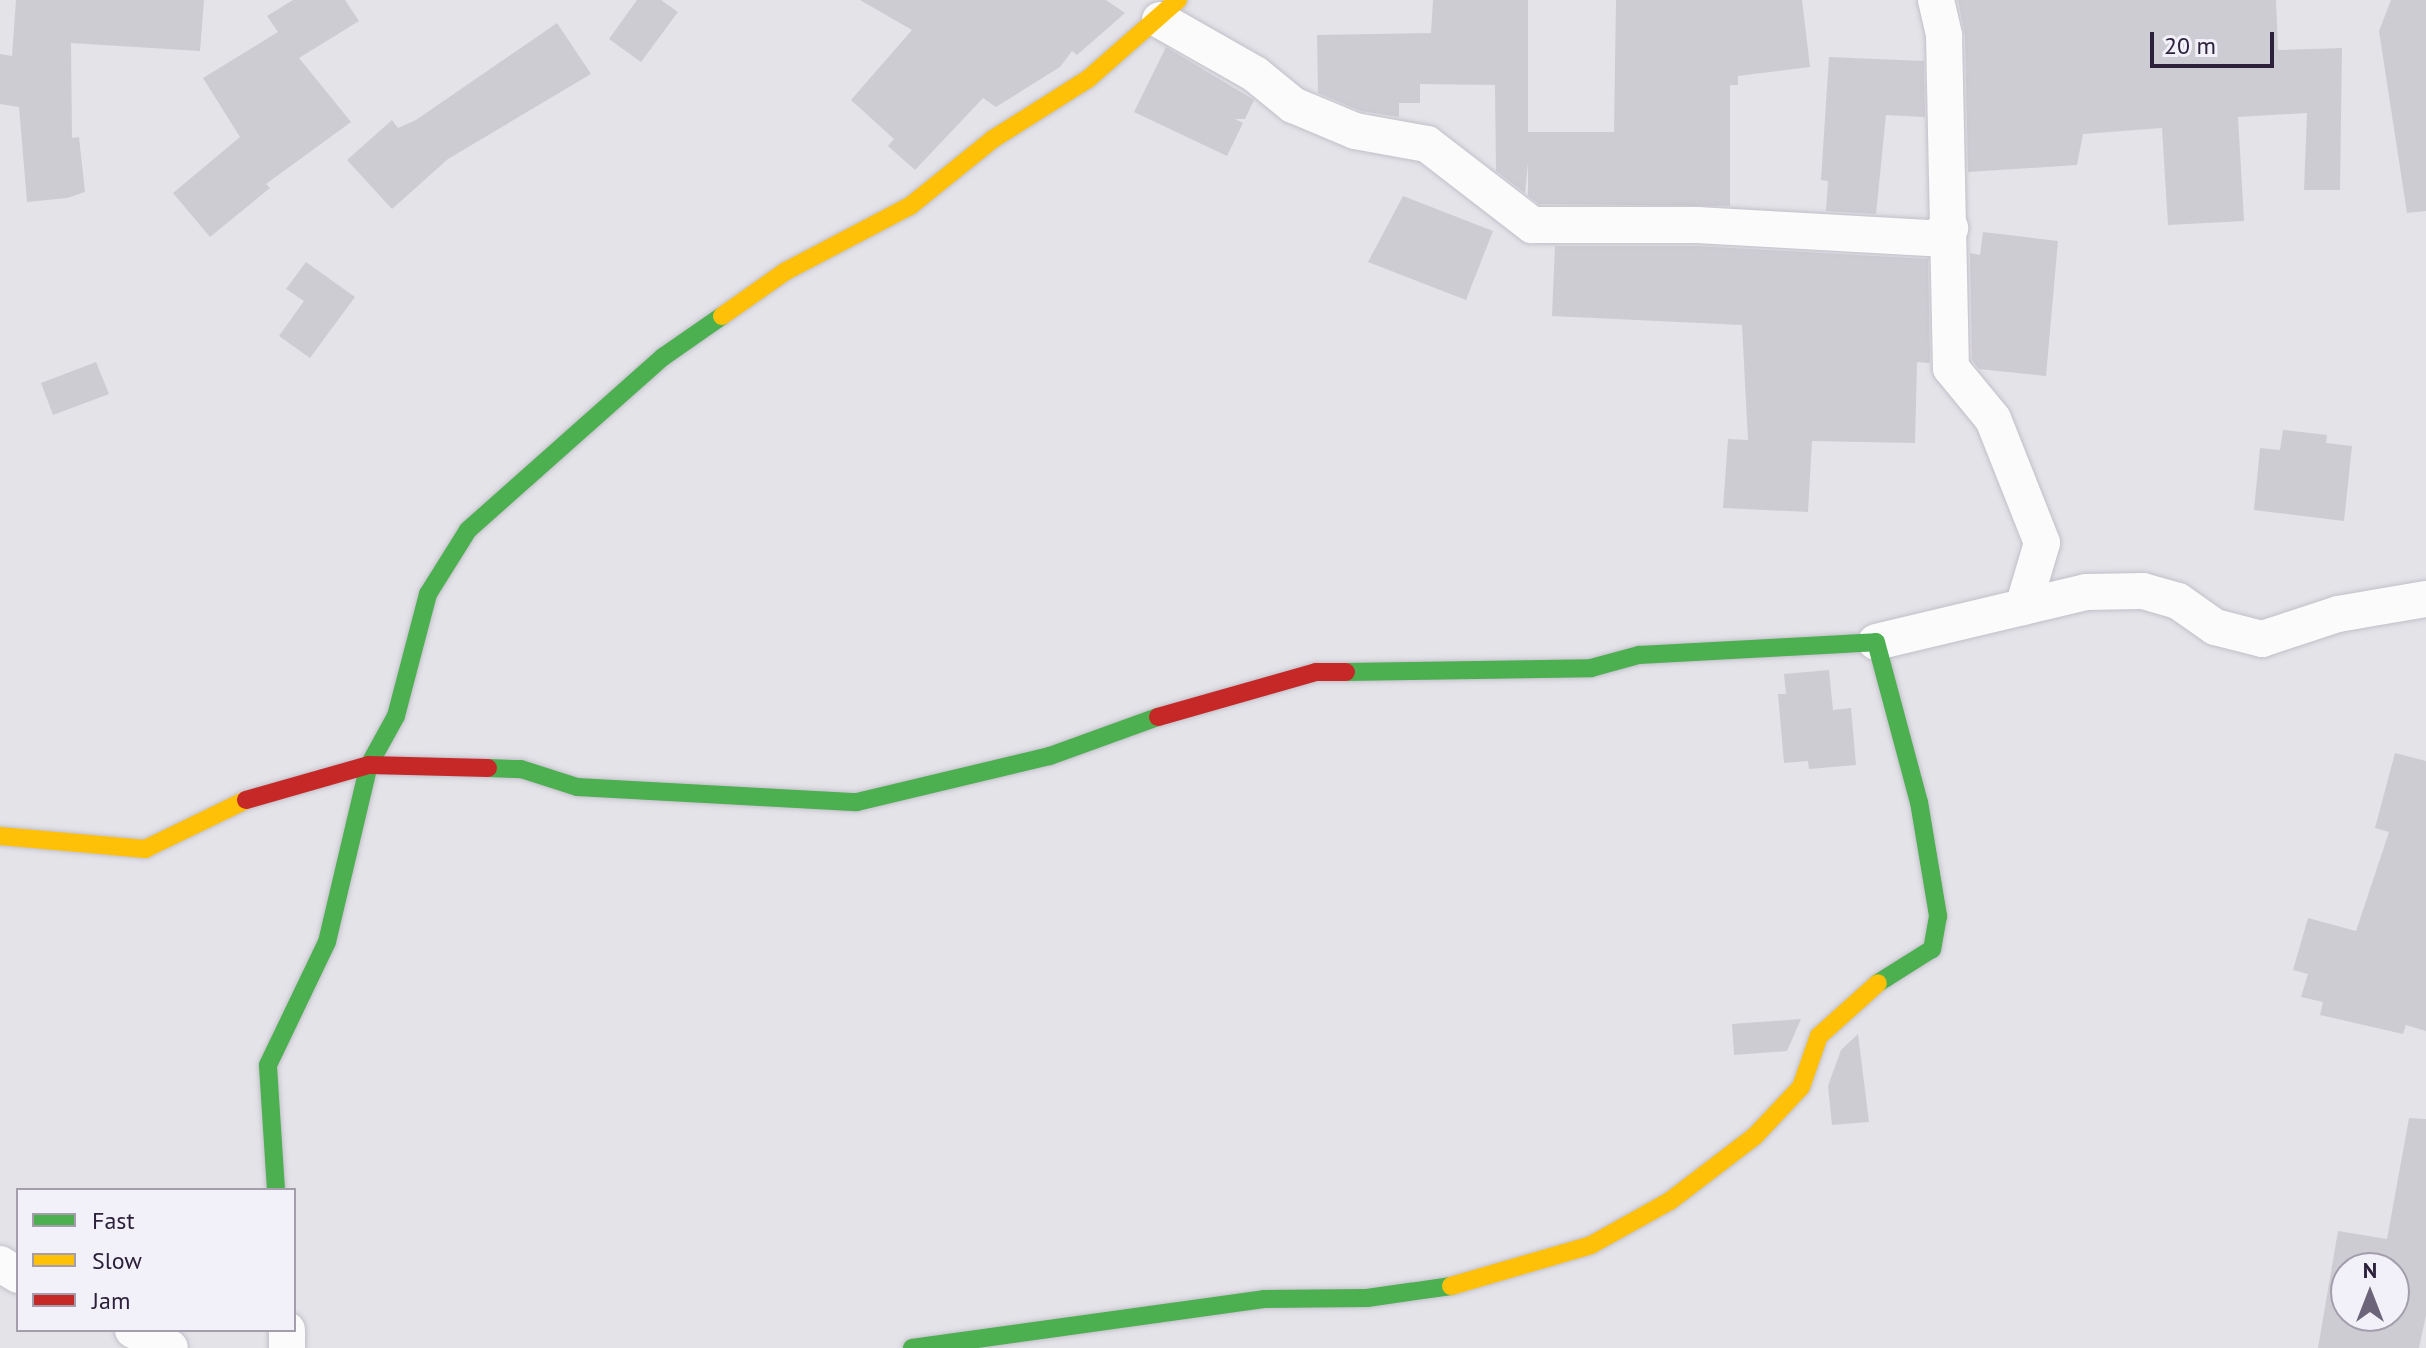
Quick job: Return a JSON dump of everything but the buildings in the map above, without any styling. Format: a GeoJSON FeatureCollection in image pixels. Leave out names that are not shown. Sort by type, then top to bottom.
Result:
{"type":"FeatureCollection","features":[{"type":"Feature","properties":{"kind":"street"},"geometry":{"type":"LineString","coordinates":[[1936,0],[1944,36],[1951,368],[1993,419],[2042,543],[2023,607]]}},
{"type":"Feature","properties":{"kind":"street"},"geometry":{"type":"LineString","coordinates":[[276,1188],[268,1065],[327,942],[369,765],[396,716],[428,594],[468,530],[663,357],[786,271],[910,206],[1169,10],[1293,105],[1355,131],[1427,144],[1532,225],[1697,225],[1933,238],[1950,228]]}},
{"type":"Feature","properties":{"kind":"street"},"geometry":{"type":"LineString","coordinates":[[0,836],[145,849],[267,790],[369,765],[521,769],[577,787],[857,802],[1050,756],[1199,702],[1316,672],[1591,668],[1639,655],[1876,642],[2086,592],[2143,591],[2178,601],[2215,627],[2262,639],[2338,614],[2426,599]]}},
{"type":"Feature","properties":{"kind":"street"},"geometry":{"type":"LineString","coordinates":[[912,1348],[1264,1299],[1367,1298],[1459,1285],[1591,1245],[1670,1201],[1755,1136],[1801,1087],[1819,1036],[1868,990],[1932,949],[1938,916],[1919,802],[1876,642]]}},
{"type":"Feature","properties":{"kind":"street"},"geometry":{"type":"LineString","coordinates":[[137,1332],[170,1348]]}},
{"type":"Feature","properties":{"kind":"traffic: fast"},"geometry":{"type":"LineString","coordinates":[[276,1188],[268,1065],[327,942],[369,765],[396,716],[428,594],[468,530],[663,357],[722,316]]}},
{"type":"Feature","properties":{"kind":"traffic: fast"},"geometry":{"type":"LineString","coordinates":[[1346,672],[1591,668],[1639,655],[1876,642],[1919,802],[1938,916],[1932,949],[1878,983]]}},
{"type":"Feature","properties":{"kind":"traffic: fast"},"geometry":{"type":"LineString","coordinates":[[488,768],[521,769],[577,787],[857,802],[1050,756],[1158,717]]}},
{"type":"Feature","properties":{"kind":"traffic: fast"},"geometry":{"type":"LineString","coordinates":[[912,1348],[1264,1299],[1367,1298],[1451,1286]]}},
{"type":"Feature","properties":{"kind":"traffic: slow"},"geometry":{"type":"LineString","coordinates":[[722,316],[786,271],[910,206],[993,139],[1088,79],[1178,0]]}},
{"type":"Feature","properties":{"kind":"traffic: slow"},"geometry":{"type":"LineString","coordinates":[[0,836],[145,849],[246,800]]}},
{"type":"Feature","properties":{"kind":"traffic: slow"},"geometry":{"type":"LineString","coordinates":[[1451,1286],[1591,1245],[1670,1201],[1755,1136],[1801,1087],[1819,1036],[1878,983]]}},
{"type":"Feature","properties":{"kind":"traffic: jam"},"geometry":{"type":"LineString","coordinates":[[1158,717],[1316,672],[1346,672]]}},
{"type":"Feature","properties":{"kind":"traffic: jam"},"geometry":{"type":"LineString","coordinates":[[246,800],[369,765],[488,768]]}}]}
